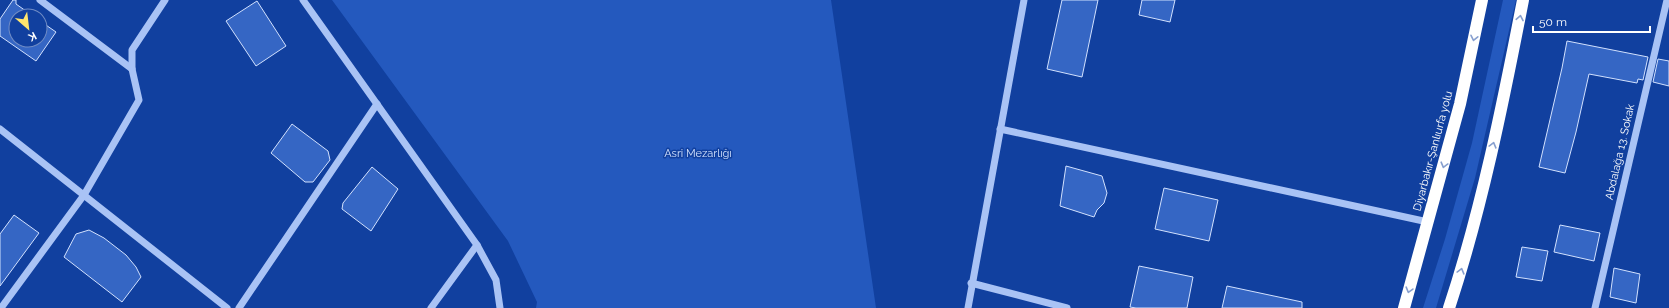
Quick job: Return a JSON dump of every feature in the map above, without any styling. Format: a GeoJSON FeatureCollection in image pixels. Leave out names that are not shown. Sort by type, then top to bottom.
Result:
{"type":"FeatureCollection","features":[{"type":"Feature","properties":{"kind":"highway","name":"Diyarbakır-Şanlıurfa yolu"},"geometry":{"type":"LineString","coordinates":[[1404,308],[1460,104],[1482,0]]}},
{"type":"Feature","properties":{"kind":"highway"},"geometry":{"type":"LineString","coordinates":[[1449,308],[1459,279],[1497,132],[1523,0]]}},
{"type":"Feature","properties":{"kind":"street"},"geometry":{"type":"LineString","coordinates":[[40,0],[132,69]]}},
{"type":"Feature","properties":{"kind":"street"},"geometry":{"type":"LineString","coordinates":[[3,305],[84,195],[139,100],[132,69],[132,50],[165,0]]}},
{"type":"Feature","properties":{"kind":"street"},"geometry":{"type":"LineString","coordinates":[[303,0],[477,245],[496,280],[500,308]]}},
{"type":"Feature","properties":{"kind":"street"},"geometry":{"type":"LineString","coordinates":[[968,308],[971,283],[1024,0]]}},
{"type":"Feature","properties":{"kind":"street","name":"Abdalağa 13. Sokak"},"geometry":{"type":"LineString","coordinates":[[1595,308],[1666,0]]}},
{"type":"Feature","properties":{"kind":"street"},"geometry":{"type":"LineString","coordinates":[[239,308],[377,104]]}},
{"type":"Feature","properties":{"kind":"street"},"geometry":{"type":"LineString","coordinates":[[0,128],[228,308]]}},
{"type":"Feature","properties":{"kind":"street"},"geometry":{"type":"LineString","coordinates":[[1000,130],[1428,222]]}},
{"type":"Feature","properties":{"kind":"street"},"geometry":{"type":"LineString","coordinates":[[431,308],[477,245]]}},
{"type":"Feature","properties":{"kind":"street"},"geometry":{"type":"LineString","coordinates":[[971,283],[1067,308]]}},
{"type":"Feature","properties":{"kind":"green space","name":"Asri Mezarlığı"},"geometry":{"type":"Polygon","coordinates":[[[332,0],[831,0],[876,308],[536,308],[537,302],[508,241],[332,0]]]}},
{"type":"Feature","properties":{"kind":"green space"},"geometry":{"type":"Polygon","coordinates":[[[1503,0],[1516,0],[1475,178],[1436,308],[1423,308],[1445,239],[1472,143],[1503,0]]]}},
{"type":"Feature","properties":{"kind":"building"},"geometry":{"type":"Polygon","coordinates":[[[13,0],[16,0],[16,4],[22,8],[8,8],[8,42],[0,36],[0,19],[13,0]]]}},
{"type":"Feature","properties":{"kind":"building"},"geometry":{"type":"Polygon","coordinates":[[[1062,0],[1098,0],[1082,77],[1047,69],[1062,0]]]}},
{"type":"Feature","properties":{"kind":"building"},"geometry":{"type":"Polygon","coordinates":[[[1142,0],[1175,0],[1170,22],[1139,15],[1142,0]]]}},
{"type":"Feature","properties":{"kind":"building"},"geometry":{"type":"Polygon","coordinates":[[[257,1],[286,46],[256,66],[226,21],[257,1]]]}},
{"type":"Feature","properties":{"kind":"building"},"geometry":{"type":"Polygon","coordinates":[[[48,26],[56,32],[48,44],[48,26]]]}},
{"type":"Feature","properties":{"kind":"building"},"geometry":{"type":"Polygon","coordinates":[[[1567,41],[1648,57],[1643,80],[1638,79],[1637,83],[1589,74],[1565,173],[1539,167],[1567,41]]]}},
{"type":"Feature","properties":{"kind":"building"},"geometry":{"type":"Polygon","coordinates":[[[17,48],[45,48],[36,61],[17,48]]]}},
{"type":"Feature","properties":{"kind":"building"},"geometry":{"type":"Polygon","coordinates":[[[1658,59],[1669,61],[1669,86],[1653,82],[1658,59]]]}},
{"type":"Feature","properties":{"kind":"building"},"geometry":{"type":"Polygon","coordinates":[[[292,124],[328,151],[330,160],[313,182],[305,182],[271,153],[292,124]]]}},
{"type":"Feature","properties":{"kind":"building"},"geometry":{"type":"Polygon","coordinates":[[[1066,166],[1102,176],[1107,193],[1104,203],[1097,210],[1094,217],[1060,206],[1066,166]]]}},
{"type":"Feature","properties":{"kind":"building"},"geometry":{"type":"Polygon","coordinates":[[[372,167],[398,189],[371,231],[342,209],[343,203],[372,167]]]}},
{"type":"Feature","properties":{"kind":"building"},"geometry":{"type":"Polygon","coordinates":[[[1164,188],[1218,200],[1209,241],[1155,229],[1164,188]]]}},
{"type":"Feature","properties":{"kind":"building"},"geometry":{"type":"Polygon","coordinates":[[[14,215],[39,233],[0,286],[0,234],[14,215]]]}},
{"type":"Feature","properties":{"kind":"building"},"geometry":{"type":"Polygon","coordinates":[[[1560,225],[1600,233],[1594,261],[1554,252],[1560,225]]]}},
{"type":"Feature","properties":{"kind":"building"},"geometry":{"type":"Polygon","coordinates":[[[89,230],[104,238],[126,255],[136,267],[141,277],[122,302],[64,257],[76,234],[89,230]]]}},
{"type":"Feature","properties":{"kind":"building"},"geometry":{"type":"Polygon","coordinates":[[[1522,247],[1548,251],[1542,281],[1516,277],[1522,247]]]}},
{"type":"Feature","properties":{"kind":"building"},"geometry":{"type":"Polygon","coordinates":[[[1139,266],[1193,277],[1187,308],[1130,307],[1139,266]]]}},
{"type":"Feature","properties":{"kind":"building"},"geometry":{"type":"Polygon","coordinates":[[[1614,268],[1640,274],[1636,303],[1610,297],[1614,268]]]}},
{"type":"Feature","properties":{"kind":"building"},"geometry":{"type":"Polygon","coordinates":[[[1227,286],[1302,302],[1302,308],[1222,308],[1227,286]]]}}]}
